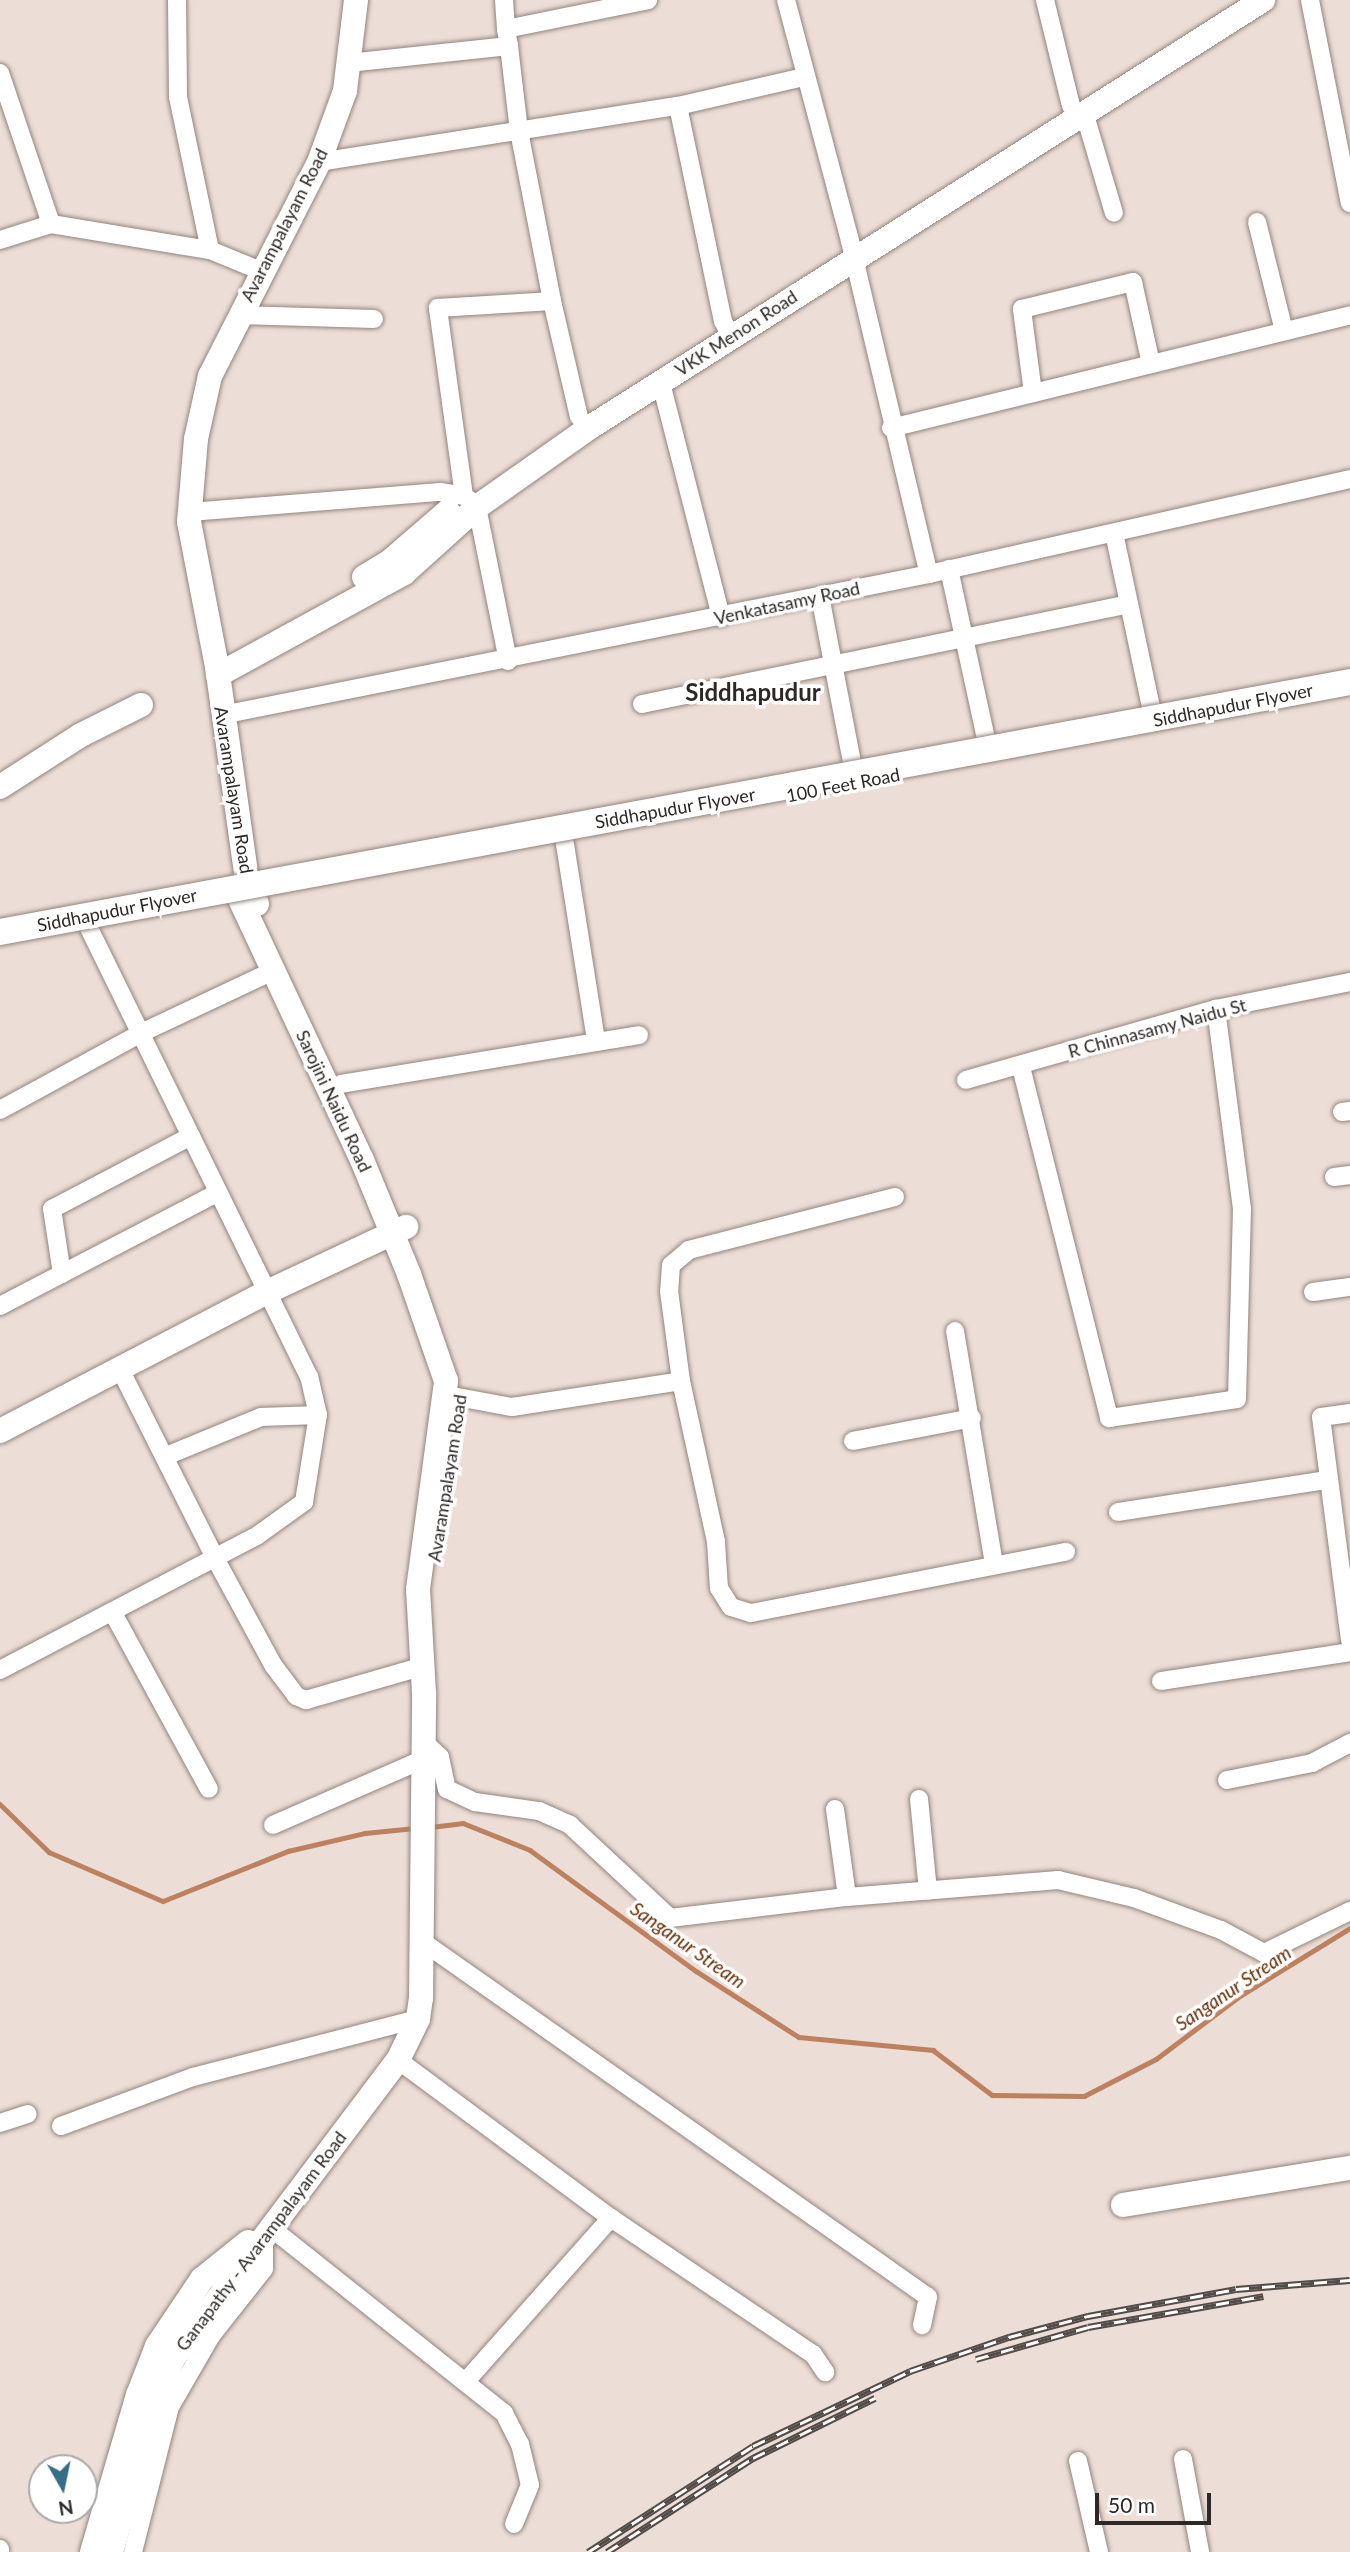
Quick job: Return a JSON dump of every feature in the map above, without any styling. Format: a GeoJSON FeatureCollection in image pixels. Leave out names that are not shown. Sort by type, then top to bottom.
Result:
{"type":"FeatureCollection","features":[{"type":"Feature","properties":{"kind":"main road","name":"Avarampalayam Road"},"geometry":{"type":"LineString","coordinates":[[356,0],[345,91],[319,162],[261,271],[210,376],[196,439],[190,512],[217,671],[246,890],[341,1084],[399,1230]]}},
{"type":"Feature","properties":{"kind":"main road","name":"VKK Menon Road"},"geometry":{"type":"LineString","coordinates":[[1077,109],[1238,0]]}},
{"type":"Feature","properties":{"kind":"main road","name":"VKK Menon Road"},"geometry":{"type":"LineString","coordinates":[[217,671],[404,573],[471,501],[579,417],[727,328],[1077,109],[1263,0]]}},
{"type":"Feature","properties":{"kind":"main road","name":"VKK Menon Road"},"geometry":{"type":"LineString","coordinates":[[471,501],[661,383],[727,328]]}},
{"type":"Feature","properties":{"kind":"main road","name":"100 Feet Road"},"geometry":{"type":"LineString","coordinates":[[246,890],[853,768],[1350,675]]}},
{"type":"Feature","properties":{"kind":"main road","name":"Siddhapudur Flyover"},"geometry":{"type":"LineString","coordinates":[[0,932],[1350,682]]}},
{"type":"Feature","properties":{"kind":"main road","name":"100 Feet Road"},"geometry":{"type":"LineString","coordinates":[[246,890],[564,838],[1350,689]]}},
{"type":"Feature","properties":{"kind":"main road"},"geometry":{"type":"LineString","coordinates":[[0,787],[81,735],[141,705]]}},
{"type":"Feature","properties":{"kind":"main road"},"geometry":{"type":"LineString","coordinates":[[0,941],[246,890]]}},
{"type":"Feature","properties":{"kind":"main road"},"geometry":{"type":"LineString","coordinates":[[0,925],[246,890]]}},
{"type":"Feature","properties":{"kind":"main road","name":"Sarojini Naidu Road"},"geometry":{"type":"LineString","coordinates":[[246,890],[273,971],[399,1230]]}},
{"type":"Feature","properties":{"kind":"main road"},"geometry":{"type":"LineString","coordinates":[[0,1431],[265,1293],[399,1230],[455,1397],[421,1542],[421,1667],[424,1693]]}},
{"type":"Feature","properties":{"kind":"main road","name":"Avarampalayam Road"},"geometry":{"type":"LineString","coordinates":[[424,1693],[433,1672],[430,1623],[439,1511],[455,1397]]}},
{"type":"Feature","properties":{"kind":"main road","name":"Ganapathy - Avarampalayam Road"},"geometry":{"type":"LineString","coordinates":[[111,2552],[155,2397],[174,2357],[398,2060],[418,2019],[423,1942],[424,1693]]}},
{"type":"Feature","properties":{"kind":"main road"},"geometry":{"type":"LineString","coordinates":[[1123,2205],[1350,2168]]}},
{"type":"Feature","properties":{"kind":"main road"},"geometry":{"type":"LineString","coordinates":[[92,2552],[138,2395],[157,2346],[202,2279],[243,2245],[262,2237]]}},
{"type":"Feature","properties":{"kind":"street"},"geometry":{"type":"LineString","coordinates":[[177,0],[178,97],[210,250]]}},
{"type":"Feature","properties":{"kind":"street"},"geometry":{"type":"LineString","coordinates":[[504,0],[519,131],[552,301],[579,417]]}},
{"type":"Feature","properties":{"kind":"street"},"geometry":{"type":"LineString","coordinates":[[348,63],[507,38],[648,0]]}},
{"type":"Feature","properties":{"kind":"street"},"geometry":{"type":"LineString","coordinates":[[786,0],[804,77],[852,249],[891,428],[929,574]]}},
{"type":"Feature","properties":{"kind":"street"},"geometry":{"type":"LineString","coordinates":[[1045,0],[1077,109],[1114,213]]}},
{"type":"Feature","properties":{"kind":"street"},"geometry":{"type":"LineString","coordinates":[[1310,0],[1345,166],[1350,203]]}},
{"type":"Feature","properties":{"kind":"street"},"geometry":{"type":"LineString","coordinates":[[0,73],[3,96],[51,223]]}},
{"type":"Feature","properties":{"kind":"street"},"geometry":{"type":"LineString","coordinates":[[319,162],[678,106],[804,77]]}},
{"type":"Feature","properties":{"kind":"street"},"geometry":{"type":"LineString","coordinates":[[678,106],[727,328]]}},
{"type":"Feature","properties":{"kind":"street"},"geometry":{"type":"LineString","coordinates":[[1257,222],[1284,331]]}},
{"type":"Feature","properties":{"kind":"street"},"geometry":{"type":"LineString","coordinates":[[0,240],[51,223],[210,250],[261,271]]}},
{"type":"Feature","properties":{"kind":"street"},"geometry":{"type":"LineString","coordinates":[[1033,393],[1021,309],[1133,282],[1151,364]]}},
{"type":"Feature","properties":{"kind":"street"},"geometry":{"type":"LineString","coordinates":[[508,661],[471,501],[438,308],[552,301]]}},
{"type":"Feature","properties":{"kind":"street"},"geometry":{"type":"LineString","coordinates":[[239,315],[374,319]]}},
{"type":"Feature","properties":{"kind":"street"},"geometry":{"type":"LineString","coordinates":[[891,428],[1350,315]]}},
{"type":"Feature","properties":{"kind":"street"},"geometry":{"type":"LineString","coordinates":[[661,383],[721,617]]}},
{"type":"Feature","properties":{"kind":"street","name":"Venkatasamy Road"},"geometry":{"type":"LineString","coordinates":[[222,715],[508,661],[929,574],[1350,479]]}},
{"type":"Feature","properties":{"kind":"street"},"geometry":{"type":"LineString","coordinates":[[190,512],[440,492],[471,501]]}},
{"type":"Feature","properties":{"kind":"street"},"geometry":{"type":"LineString","coordinates":[[1114,533],[1152,712]]}},
{"type":"Feature","properties":{"kind":"street"},"geometry":{"type":"LineString","coordinates":[[949,569],[987,744]]}},
{"type":"Feature","properties":{"kind":"street"},"geometry":{"type":"LineString","coordinates":[[820,596],[853,768]]}},
{"type":"Feature","properties":{"kind":"street"},"geometry":{"type":"LineString","coordinates":[[642,704],[832,668],[964,634],[1129,604]]}},
{"type":"Feature","properties":{"kind":"street"},"geometry":{"type":"LineString","coordinates":[[564,838],[596,1040]]}},
{"type":"Feature","properties":{"kind":"street"},"geometry":{"type":"LineString","coordinates":[[0,1670],[215,1558],[304,1502],[318,1415],[309,1377],[265,1293],[87,924]]}},
{"type":"Feature","properties":{"kind":"street"},"geometry":{"type":"LineString","coordinates":[[2,1104],[141,1033],[273,971]]}},
{"type":"Feature","properties":{"kind":"street","name":"R Chinnasamy Naidu St"},"geometry":{"type":"LineString","coordinates":[[966,1080],[1021,1067],[1216,1009],[1350,982]]}},
{"type":"Feature","properties":{"kind":"street"},"geometry":{"type":"LineString","coordinates":[[1021,1067],[1109,1418],[1237,1399],[1242,1209],[1216,1009]]}},
{"type":"Feature","properties":{"kind":"street"},"geometry":{"type":"LineString","coordinates":[[341,1084],[639,1035]]}},
{"type":"Feature","properties":{"kind":"street"},"geometry":{"type":"LineString","coordinates":[[62,1274],[52,1209],[191,1136]]}},
{"type":"Feature","properties":{"kind":"street"},"geometry":{"type":"LineString","coordinates":[[0,1306],[217,1193]]}},
{"type":"Feature","properties":{"kind":"street"},"geometry":{"type":"LineString","coordinates":[[895,1197],[689,1250],[671,1265],[669,1291],[681,1381],[716,1542],[719,1588],[731,1607],[751,1613],[1066,1552]]}},
{"type":"Feature","properties":{"kind":"street"},"geometry":{"type":"LineString","coordinates":[[1313,1292],[1350,1287]]}},
{"type":"Feature","properties":{"kind":"street"},"geometry":{"type":"LineString","coordinates":[[955,1331],[972,1418],[994,1565]]}},
{"type":"Feature","properties":{"kind":"street"},"geometry":{"type":"LineString","coordinates":[[120,1369],[215,1558],[273,1665],[296,1696],[306,1700],[421,1667]]}},
{"type":"Feature","properties":{"kind":"street"},"geometry":{"type":"LineString","coordinates":[[455,1397],[512,1407],[681,1381]]}},
{"type":"Feature","properties":{"kind":"street"},"geometry":{"type":"LineString","coordinates":[[1350,1413],[1321,1417],[1327,1480],[1350,1640]]}},
{"type":"Feature","properties":{"kind":"street"},"geometry":{"type":"LineString","coordinates":[[166,1456],[261,1417],[318,1415]]}},
{"type":"Feature","properties":{"kind":"street"},"geometry":{"type":"LineString","coordinates":[[853,1441],[972,1418]]}},
{"type":"Feature","properties":{"kind":"street"},"geometry":{"type":"LineString","coordinates":[[1118,1511],[1327,1480]]}},
{"type":"Feature","properties":{"kind":"street"},"geometry":{"type":"LineString","coordinates":[[113,1613],[209,1789]]}},
{"type":"Feature","properties":{"kind":"street"},"geometry":{"type":"LineString","coordinates":[[1161,1681],[1350,1652]]}},
{"type":"Feature","properties":{"kind":"street"},"geometry":{"type":"LineString","coordinates":[[1227,1780],[1311,1763],[1350,1743]]}},
{"type":"Feature","properties":{"kind":"street"},"geometry":{"type":"LineString","coordinates":[[274,1825],[424,1757],[440,1756],[447,1789],[475,1802],[539,1811],[570,1825],[670,1918],[847,1897],[1058,1880],[1087,1884],[1221,1930],[1264,1954],[1350,1911]]}},
{"type":"Feature","properties":{"kind":"street"},"geometry":{"type":"LineString","coordinates":[[919,1799],[928,1891]]}},
{"type":"Feature","properties":{"kind":"street"},"geometry":{"type":"LineString","coordinates":[[835,1809],[847,1897]]}},
{"type":"Feature","properties":{"kind":"street"},"geometry":{"type":"LineString","coordinates":[[423,1942],[929,2297],[922,2325]]}},
{"type":"Feature","properties":{"kind":"street"},"geometry":{"type":"LineString","coordinates":[[61,2126],[193,2077],[418,2019]]}},
{"type":"Feature","properties":{"kind":"street"},"geometry":{"type":"LineString","coordinates":[[398,2060],[611,2218],[813,2354],[825,2372]]}},
{"type":"Feature","properties":{"kind":"street"},"geometry":{"type":"LineString","coordinates":[[0,2123],[28,2114]]}},
{"type":"Feature","properties":{"kind":"street"},"geometry":{"type":"LineString","coordinates":[[467,2380],[611,2218]]}},
{"type":"Feature","properties":{"kind":"street"},"geometry":{"type":"LineString","coordinates":[[262,2237],[467,2380],[504,2413],[520,2444],[530,2485],[514,2524]]}},
{"type":"Feature","properties":{"kind":"street"},"geometry":{"type":"LineString","coordinates":[[134,2552],[170,2407],[211,2336],[264,2269],[262,2237]]}},
{"type":"Feature","properties":{"kind":"street"},"geometry":{"type":"LineString","coordinates":[[1183,2459],[1200,2552]]}},
{"type":"Feature","properties":{"kind":"street"},"geometry":{"type":"LineString","coordinates":[[1078,2461],[1099,2552]]}},
{"type":"Feature","properties":{"kind":"waterway","name":"Sanganur Stream"},"geometry":{"type":"LineString","coordinates":[[0,1804],[49,1852],[163,1901],[288,1851],[365,1833],[415,1828]]}},
{"type":"Feature","properties":{"kind":"waterway","name":"Sanganur Stream"},"geometry":{"type":"LineString","coordinates":[[431,1827],[463,1823],[530,1850],[696,1971],[799,2037],[933,2050],[992,2095],[1084,2096],[1156,2059],[1240,1996],[1350,1928]]}},
{"type":"Feature","properties":{"kind":"railway"},"geometry":{"type":"LineString","coordinates":[[588,2552],[753,2446],[910,2371],[1009,2337],[1088,2316],[1236,2289],[1350,2280]]}},
{"type":"Feature","properties":{"kind":"railway"},"geometry":{"type":"LineString","coordinates":[[976,2359],[1088,2327],[1263,2296]]}},
{"type":"Feature","properties":{"kind":"railway"},"geometry":{"type":"LineString","coordinates":[[607,2552],[753,2458],[875,2398]]}},
{"type":"Feature","properties":{"kind":"district","name":"Siddhapudur"},"geometry":{"type":"Point","coordinates":[753,692]}}]}
